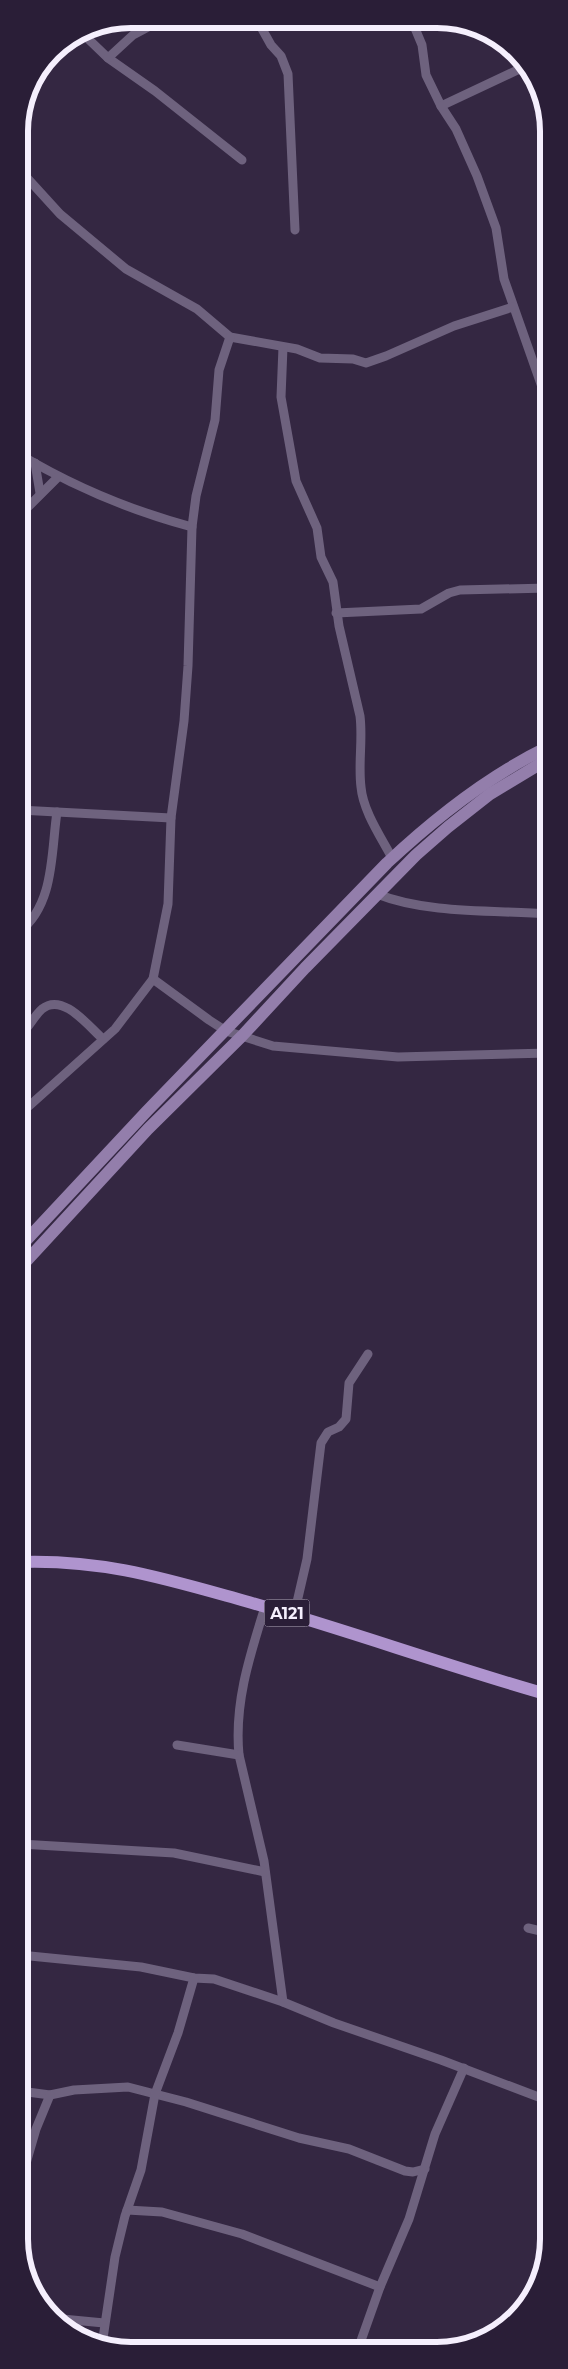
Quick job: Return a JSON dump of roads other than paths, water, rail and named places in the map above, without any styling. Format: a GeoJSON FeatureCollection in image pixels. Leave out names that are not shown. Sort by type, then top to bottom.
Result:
{"type":"FeatureCollection","features":[{"type":"Feature","properties":{"kind":"main road"},"geometry":{"type":"LineString","coordinates":[[27,1239],[147,1111],[392,858],[478,787],[540,751]]}},
{"type":"Feature","properties":{"kind":"main road"},"geometry":{"type":"LineString","coordinates":[[27,1260],[148,1129],[242,1036],[416,855],[490,794],[540,764]]}},
{"type":"Feature","properties":{"kind":"main road","name":"A121"},"geometry":{"type":"LineString","coordinates":[[27,1562],[79,1562],[118,1567],[294,1615],[540,1692]]}},
{"type":"Feature","properties":{"kind":"street"},"geometry":{"type":"LineString","coordinates":[[108,58],[133,35],[146,28]]}},
{"type":"Feature","properties":{"kind":"street"},"geometry":{"type":"LineString","coordinates":[[261,28],[271,45],[282,56],[288,74],[295,230]]}},
{"type":"Feature","properties":{"kind":"street"},"geometry":{"type":"LineString","coordinates":[[415,28],[422,45],[426,75],[441,106],[456,129],[477,176],[496,228],[504,279],[540,382]]}},
{"type":"Feature","properties":{"kind":"street"},"geometry":{"type":"LineString","coordinates":[[86,37],[108,58],[155,91],[242,160]]}},
{"type":"Feature","properties":{"kind":"street"},"geometry":{"type":"LineString","coordinates":[[441,106],[520,69]]}},
{"type":"Feature","properties":{"kind":"street"},"geometry":{"type":"LineString","coordinates":[[28,179],[60,214],[126,269],[198,309],[230,337],[297,349],[320,358],[353,359],[366,363],[454,326],[513,307]]}},
{"type":"Feature","properties":{"kind":"street"},"geometry":{"type":"LineString","coordinates":[[28,1107],[104,1039],[135,1004],[153,979],[168,904],[171,818],[186,684],[191,599],[192,527],[196,496],[215,420],[219,370],[230,337]]}},
{"type":"Feature","properties":{"kind":"street"},"geometry":{"type":"LineString","coordinates":[[283,347],[282,397],[296,481],[318,528],[321,557],[333,582],[336,613],[362,729],[362,794],[392,858]]}},
{"type":"Feature","properties":{"kind":"street"},"geometry":{"type":"LineString","coordinates":[[28,459],[58,477],[139,511],[192,527]]}},
{"type":"Feature","properties":{"kind":"street"},"geometry":{"type":"LineString","coordinates":[[35,463],[40,493]]}},
{"type":"Feature","properties":{"kind":"street"},"geometry":{"type":"LineString","coordinates":[[28,506],[58,477]]}},
{"type":"Feature","properties":{"kind":"street"},"geometry":{"type":"LineString","coordinates":[[336,613],[421,609],[449,593],[470,589],[540,588]]}},
{"type":"Feature","properties":{"kind":"street"},"geometry":{"type":"LineString","coordinates":[[28,810],[171,818]]}},
{"type":"Feature","properties":{"kind":"street"},"geometry":{"type":"LineString","coordinates":[[28,925],[50,880],[57,812]]}},
{"type":"Feature","properties":{"kind":"street"},"geometry":{"type":"LineString","coordinates":[[377,894],[395,901],[480,912],[540,914]]}},
{"type":"Feature","properties":{"kind":"street"},"geometry":{"type":"LineString","coordinates":[[153,979],[208,1020],[226,1030],[274,1046],[373,1056],[540,1053]]}},
{"type":"Feature","properties":{"kind":"street"},"geometry":{"type":"LineString","coordinates":[[28,1029],[43,1008],[55,1004],[64,1005],[104,1039]]}},
{"type":"Feature","properties":{"kind":"street"},"geometry":{"type":"LineString","coordinates":[[294,1615],[307,1560],[321,1443],[328,1432],[339,1427],[346,1419],[349,1383],[368,1354]]}},
{"type":"Feature","properties":{"kind":"street"},"geometry":{"type":"LineString","coordinates":[[265,1607],[246,1671],[240,1709],[239,1755],[265,1872],[283,2002]]}},
{"type":"Feature","properties":{"kind":"street"},"geometry":{"type":"LineString","coordinates":[[177,1744],[239,1755]]}},
{"type":"Feature","properties":{"kind":"street"},"geometry":{"type":"LineString","coordinates":[[27,1844],[174,1853],[265,1872]]}},
{"type":"Feature","properties":{"kind":"street"},"geometry":{"type":"LineString","coordinates":[[528,1928],[540,1931]]}},
{"type":"Feature","properties":{"kind":"street"},"geometry":{"type":"LineString","coordinates":[[27,1956],[141,1967],[194,1978],[214,1980],[283,2002],[334,2023],[464,2068],[540,2098]]}},
{"type":"Feature","properties":{"kind":"street"},"geometry":{"type":"LineString","coordinates":[[103,2338],[115,2257],[127,2210],[142,2170],[156,2094],[178,2033],[194,1978]]}},
{"type":"Feature","properties":{"kind":"street"},"geometry":{"type":"LineString","coordinates":[[360,2342],[380,2287],[409,2219],[435,2134],[464,2068]]}},
{"type":"Feature","properties":{"kind":"street"},"geometry":{"type":"LineString","coordinates":[[27,2092],[50,2095],[120,2087],[186,2102],[299,2138],[349,2149],[399,2170],[413,2172],[425,2168]]}},
{"type":"Feature","properties":{"kind":"street"},"geometry":{"type":"LineString","coordinates":[[27,2160],[36,2130],[50,2095]]}},
{"type":"Feature","properties":{"kind":"street"},"geometry":{"type":"LineString","coordinates":[[127,2210],[162,2212],[242,2234],[380,2287]]}},
{"type":"Feature","properties":{"kind":"street"},"geometry":{"type":"LineString","coordinates":[[67,2319],[104,2323]]}}]}
